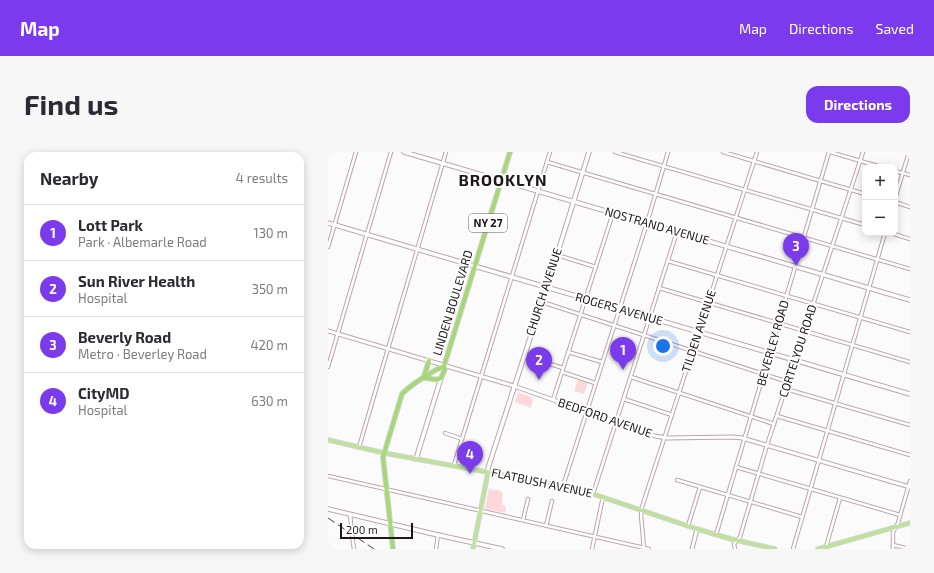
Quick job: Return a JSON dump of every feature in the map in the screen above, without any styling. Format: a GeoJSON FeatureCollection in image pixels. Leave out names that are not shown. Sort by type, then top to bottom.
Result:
{"type":"FeatureCollection","features":[{"type":"Feature","properties":{"kind":"highway","name":"LINDEN BOULEVARD"},"geometry":{"type":"LineString","coordinates":[[441,378],[510,152]]}},
{"type":"Feature","properties":{"kind":"highway"},"geometry":{"type":"LineString","coordinates":[[423,378],[429,361]]}},
{"type":"Feature","properties":{"kind":"highway"},"geometry":{"type":"LineString","coordinates":[[393,549],[386,490],[383,457],[384,453],[402,394],[405,390],[428,374],[444,366]]}},
{"type":"Feature","properties":{"kind":"highway"},"geometry":{"type":"LineString","coordinates":[[423,378],[435,380],[441,378]]}},
{"type":"Feature","properties":{"kind":"main road","name":"NOSTRAND AVENUE"},"geometry":{"type":"LineString","coordinates":[[404,152],[910,300]]}},
{"type":"Feature","properties":{"kind":"main road","name":"CHURCH AVENUE"},"geometry":{"type":"LineString","coordinates":[[473,549],[488,468],[589,152]]}},
{"type":"Feature","properties":{"kind":"main road","name":"ROGERS AVENUE"},"geometry":{"type":"LineString","coordinates":[[328,223],[910,394]]}},
{"type":"Feature","properties":{"kind":"main road","name":"LINDEN BOULEVARD"},"geometry":{"type":"LineString","coordinates":[[416,459],[441,378]]}},
{"type":"Feature","properties":{"kind":"main road","name":"FLATBUSH AVENUE"},"geometry":{"type":"LineString","coordinates":[[328,440],[384,453],[563,486],[603,497],[716,535],[775,549]]}},
{"type":"Feature","properties":{"kind":"main road"},"geometry":{"type":"LineString","coordinates":[[328,509],[502,549]]}},
{"type":"Feature","properties":{"kind":"main road"},"geometry":{"type":"LineString","coordinates":[[818,549],[910,523]]}},
{"type":"Feature","properties":{"kind":"street"},"geometry":{"type":"LineString","coordinates":[[328,247],[356,152]]}},
{"type":"Feature","properties":{"kind":"street"},"geometry":{"type":"LineString","coordinates":[[328,367],[392,152]]}},
{"type":"Feature","properties":{"kind":"street"},"geometry":{"type":"LineString","coordinates":[[358,447],[446,152]]}},
{"type":"Feature","properties":{"kind":"street"},"geometry":{"type":"LineString","coordinates":[[454,465],[550,152]]}},
{"type":"Feature","properties":{"kind":"street"},"geometry":{"type":"LineString","coordinates":[[615,152],[862,224]]}},
{"type":"Feature","properties":{"kind":"street"},"geometry":{"type":"LineString","coordinates":[[563,486],[620,309],[668,152]]}},
{"type":"Feature","properties":{"kind":"street"},"geometry":{"type":"LineString","coordinates":[[723,152],[862,193]]}},
{"type":"Feature","properties":{"kind":"street","name":"TILDEN AVENUE"},"geometry":{"type":"LineString","coordinates":[[644,548],[642,511],[664,438],[757,152]]}},
{"type":"Feature","properties":{"kind":"street"},"geometry":{"type":"LineString","coordinates":[[830,152],[871,164]]}},
{"type":"Feature","properties":{"kind":"street","name":"BEVERLEY ROAD"},"geometry":{"type":"LineString","coordinates":[[716,535],[820,180],[830,152]]}},
{"type":"Feature","properties":{"kind":"street","name":"CORTELYOU ROAD"},"geometry":{"type":"LineString","coordinates":[[735,549],[734,544],[740,537],[767,445],[863,152]]}},
{"type":"Feature","properties":{"kind":"street"},"geometry":{"type":"LineString","coordinates":[[895,200],[909,152]]}},
{"type":"Feature","properties":{"kind":"street"},"geometry":{"type":"LineString","coordinates":[[547,162],[910,269]]}},
{"type":"Feature","properties":{"kind":"street"},"geometry":{"type":"LineString","coordinates":[[898,172],[910,175]]}},
{"type":"Feature","properties":{"kind":"street"},"geometry":{"type":"LineString","coordinates":[[898,202],[910,207]]}},
{"type":"Feature","properties":{"kind":"street"},"geometry":{"type":"LineString","coordinates":[[553,400],[613,213]]}},
{"type":"Feature","properties":{"kind":"street"},"geometry":{"type":"LineString","coordinates":[[593,494],[677,232]]}},
{"type":"Feature","properties":{"kind":"street"},"geometry":{"type":"LineString","coordinates":[[898,235],[910,239]]}},
{"type":"Feature","properties":{"kind":"street"},"geometry":{"type":"LineString","coordinates":[[793,549],[884,236]]}},
{"type":"Feature","properties":{"kind":"street"},"geometry":{"type":"LineString","coordinates":[[556,255],[596,267]]}},
{"type":"Feature","properties":{"kind":"street"},"geometry":{"type":"LineString","coordinates":[[668,261],[910,332]]}},
{"type":"Feature","properties":{"kind":"street"},"geometry":{"type":"LineString","coordinates":[[659,288],[910,362]]}},
{"type":"Feature","properties":{"kind":"street"},"geometry":{"type":"LineString","coordinates":[[541,301],[788,382]]}},
{"type":"Feature","properties":{"kind":"street","name":"BEDFORD AVENUE"},"geometry":{"type":"LineString","coordinates":[[328,331],[514,386],[655,436],[664,438],[745,438],[909,487]]}},
{"type":"Feature","properties":{"kind":"street"},"geometry":{"type":"LineString","coordinates":[[568,352],[602,362]]}},
{"type":"Feature","properties":{"kind":"street"},"geometry":{"type":"LineString","coordinates":[[524,356],[563,368]]}},
{"type":"Feature","properties":{"kind":"street"},"geometry":{"type":"LineString","coordinates":[[562,372],[595,383]]}},
{"type":"Feature","properties":{"kind":"street"},"geometry":{"type":"LineString","coordinates":[[630,377],[774,424]]}},
{"type":"Feature","properties":{"kind":"street"},"geometry":{"type":"LineString","coordinates":[[786,389],[910,425]]}},
{"type":"Feature","properties":{"kind":"street"},"geometry":{"type":"LineString","coordinates":[[624,399],[672,415]]}},
{"type":"Feature","properties":{"kind":"street"},"geometry":{"type":"LineString","coordinates":[[777,416],[910,455]]}},
{"type":"Feature","properties":{"kind":"street"},"geometry":{"type":"LineString","coordinates":[[444,433],[462,438]]}},
{"type":"Feature","properties":{"kind":"street"},"geometry":{"type":"LineString","coordinates":[[736,467],[900,515]]}},
{"type":"Feature","properties":{"kind":"street"},"geometry":{"type":"LineString","coordinates":[[328,476],[649,549]]}},
{"type":"Feature","properties":{"kind":"street"},"geometry":{"type":"LineString","coordinates":[[677,480],[802,517]]}},
{"type":"Feature","properties":{"kind":"street"},"geometry":{"type":"LineString","coordinates":[[893,549],[893,532],[900,515],[910,481]]}},
{"type":"Feature","properties":{"kind":"street"},"geometry":{"type":"LineString","coordinates":[[688,526],[700,487]]}},
{"type":"Feature","properties":{"kind":"street"},"geometry":{"type":"LineString","coordinates":[[592,549],[603,497]]}},
{"type":"Feature","properties":{"kind":"street"},"geometry":{"type":"LineString","coordinates":[[826,547],[840,498]]}},
{"type":"Feature","properties":{"kind":"street"},"geometry":{"type":"LineString","coordinates":[[523,520],[528,499]]}},
{"type":"Feature","properties":{"kind":"street"},"geometry":{"type":"LineString","coordinates":[[546,526],[552,501]]}},
{"type":"Feature","properties":{"kind":"street"},"geometry":{"type":"LineString","coordinates":[[350,514],[354,549]]}},
{"type":"Feature","properties":{"kind":"street"},"geometry":{"type":"LineString","coordinates":[[692,549],[697,529]]}},
{"type":"Feature","properties":{"kind":"street"},"geometry":{"type":"LineString","coordinates":[[436,549],[438,535]]}},
{"type":"Feature","properties":{"kind":"street"},"geometry":{"type":"LineString","coordinates":[[893,545],[910,549]]}},
{"type":"Feature","properties":{"kind":"shaded area"},"geometry":{"type":"Polygon","coordinates":[[[578,380],[588,383],[584,394],[574,391],[578,380]]]}},
{"type":"Feature","properties":{"kind":"shaded area"},"geometry":{"type":"Polygon","coordinates":[[[518,392],[533,398],[531,408],[515,402],[518,392]]]}},
{"type":"Feature","properties":{"kind":"shaded area"},"geometry":{"type":"Polygon","coordinates":[[[489,488],[503,493],[502,505],[506,506],[505,513],[485,509],[489,488]]]}},
{"type":"Feature","properties":{"kind":"railway"},"geometry":{"type":"LineString","coordinates":[[328,518],[374,549]]}},
{"type":"Feature","properties":{"kind":"place","name":"Beverly Road"},"geometry":{"type":"Point","coordinates":[796,266]}},
{"type":"Feature","properties":{"kind":"place","name":"Lott Park"},"geometry":{"type":"Point","coordinates":[623,370]}},
{"type":"Feature","properties":{"kind":"place","name":"Sun River Health"},"geometry":{"type":"Point","coordinates":[539,380]}},
{"type":"Feature","properties":{"kind":"place","name":"CityMD"},"geometry":{"type":"Point","coordinates":[470,474]}},
{"type":"Feature","properties":{"kind":"district","name":"BROOKLYN"},"geometry":{"type":"Point","coordinates":[503,180]}}]}
